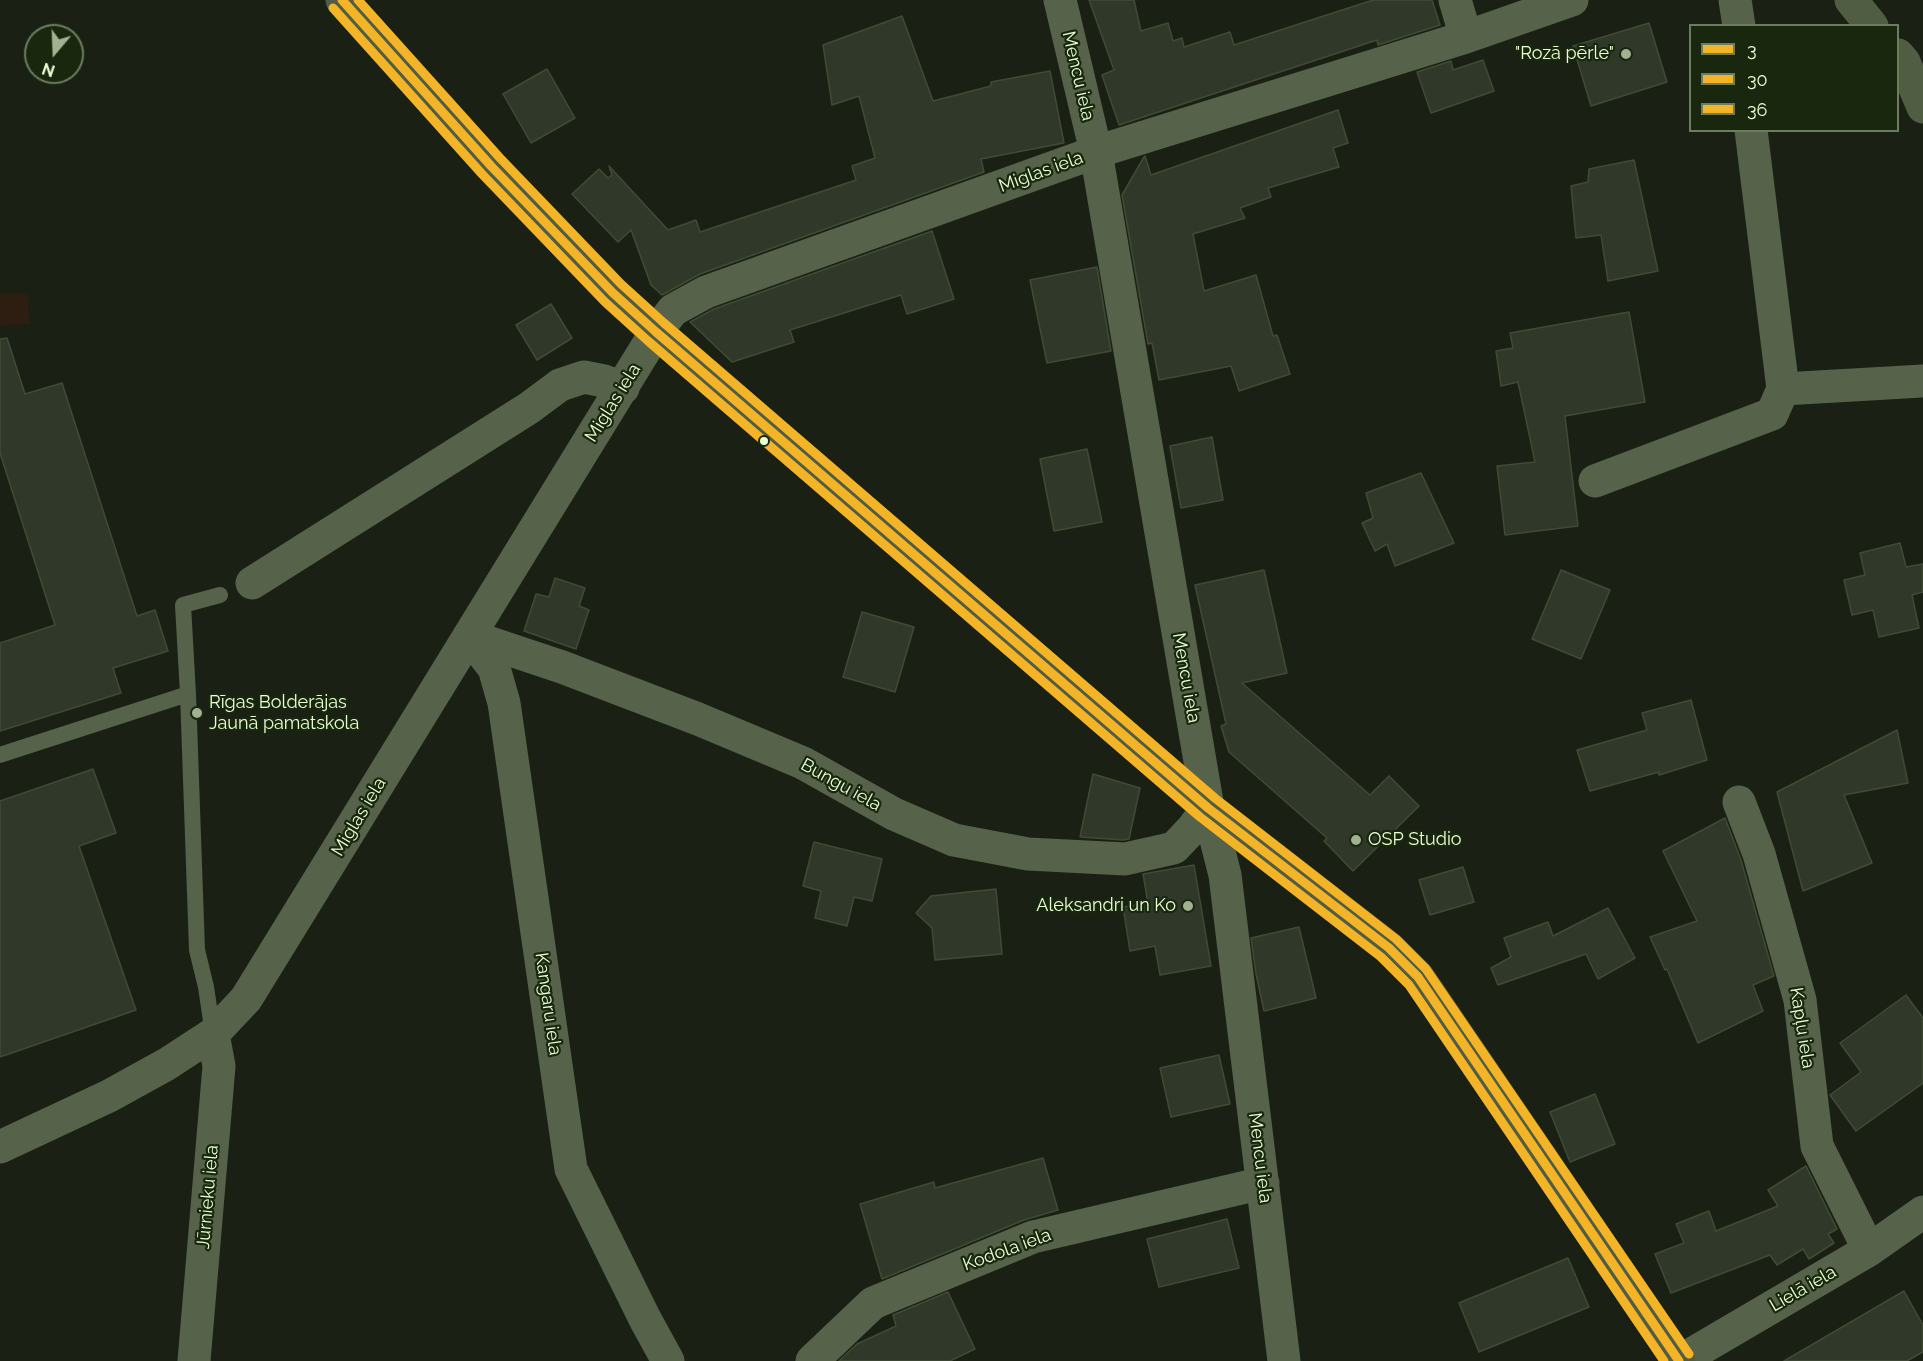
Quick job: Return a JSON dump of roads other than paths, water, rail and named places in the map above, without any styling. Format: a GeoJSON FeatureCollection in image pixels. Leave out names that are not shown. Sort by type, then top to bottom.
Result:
{"type":"FeatureCollection","features":[{"type":"Feature","properties":{"kind":"street"},"geometry":{"type":"LineString","coordinates":[[342,0],[491,166],[613,293],[791,450],[1208,808],[1389,948],[1418,977],[1680,1361]]}},
{"type":"Feature","properties":{"kind":"street","name":"Mencu iela"},"geometry":{"type":"LineString","coordinates":[[1060,0],[1096,152],[1208,808],[1225,875],[1284,1361]]}},
{"type":"Feature","properties":{"kind":"street"},"geometry":{"type":"LineString","coordinates":[[1455,0],[1466,37]]}},
{"type":"Feature","properties":{"kind":"street","name":"Miglas iela"},"geometry":{"type":"LineString","coordinates":[[0,1147],[109,1096],[167,1064],[213,1034],[246,999],[656,332],[673,310],[706,292],[1096,152],[1466,37],[1572,0]]}},
{"type":"Feature","properties":{"kind":"street"},"geometry":{"type":"LineString","coordinates":[[1735,0],[1738,24]]}},
{"type":"Feature","properties":{"kind":"street"},"geometry":{"type":"LineString","coordinates":[[1851,0],[1870,24]]}},
{"type":"Feature","properties":{"kind":"street"},"geometry":{"type":"LineString","coordinates":[[1899,56],[1904,62],[1923,107]]}},
{"type":"Feature","properties":{"kind":"street"},"geometry":{"type":"LineString","coordinates":[[1595,481],[1772,414],[1783,389],[1751,132]]}},
{"type":"Feature","properties":{"kind":"street"},"geometry":{"type":"LineString","coordinates":[[252,583],[529,408],[560,386],[584,377],[623,388]]}},
{"type":"Feature","properties":{"kind":"street"},"geometry":{"type":"LineString","coordinates":[[1783,389],[1923,381]]}},
{"type":"Feature","properties":{"kind":"street","name":"Bungu iela"},"geometry":{"type":"LineString","coordinates":[[469,636],[562,667],[698,719],[803,763],[894,814],[954,840],[1028,854],[1125,859],[1174,848],[1208,808]]}},
{"type":"Feature","properties":{"kind":"street","name":"Kangaru iela"},"geometry":{"type":"LineString","coordinates":[[469,636],[494,668],[504,704],[571,1169],[668,1361]]}},
{"type":"Feature","properties":{"kind":"street","name":"Kapļu iela"},"geometry":{"type":"LineString","coordinates":[[1739,802],[1759,854],[1800,1000],[1817,1146],[1869,1250]]}},
{"type":"Feature","properties":{"kind":"street","name":"Jūrnieku iela"},"geometry":{"type":"LineString","coordinates":[[194,1361],[219,1066],[213,1034]]}},
{"type":"Feature","properties":{"kind":"street","name":"Kodola iela"},"geometry":{"type":"LineString","coordinates":[[812,1361],[873,1303],[1033,1237],[1263,1183]]}},
{"type":"Feature","properties":{"kind":"street","name":"Lielā iela"},"geometry":{"type":"LineString","coordinates":[[1680,1361],[1869,1250],[1923,1212]]}},
{"type":"Feature","properties":{"kind":"lane"},"geometry":{"type":"LineString","coordinates":[[213,1034],[206,987],[197,950],[183,605],[220,595]]}},
{"type":"Feature","properties":{"kind":"lane"},"geometry":{"type":"LineString","coordinates":[[0,755],[188,694]]}},
{"type":"Feature","properties":{"kind":"place","name":"\"Rozā pērle\""},"geometry":{"type":"Point","coordinates":[1626,54]}},
{"type":"Feature","properties":{"kind":"place","name":"Rīgas Bolderājas Jaunā pamatskola"},"geometry":{"type":"Point","coordinates":[197,713]}},
{"type":"Feature","properties":{"kind":"place","name":"OSP Studio"},"geometry":{"type":"Point","coordinates":[1356,840]}},
{"type":"Feature","properties":{"kind":"place","name":"Aleksandri un Ko"},"geometry":{"type":"Point","coordinates":[1188,906]}}]}
